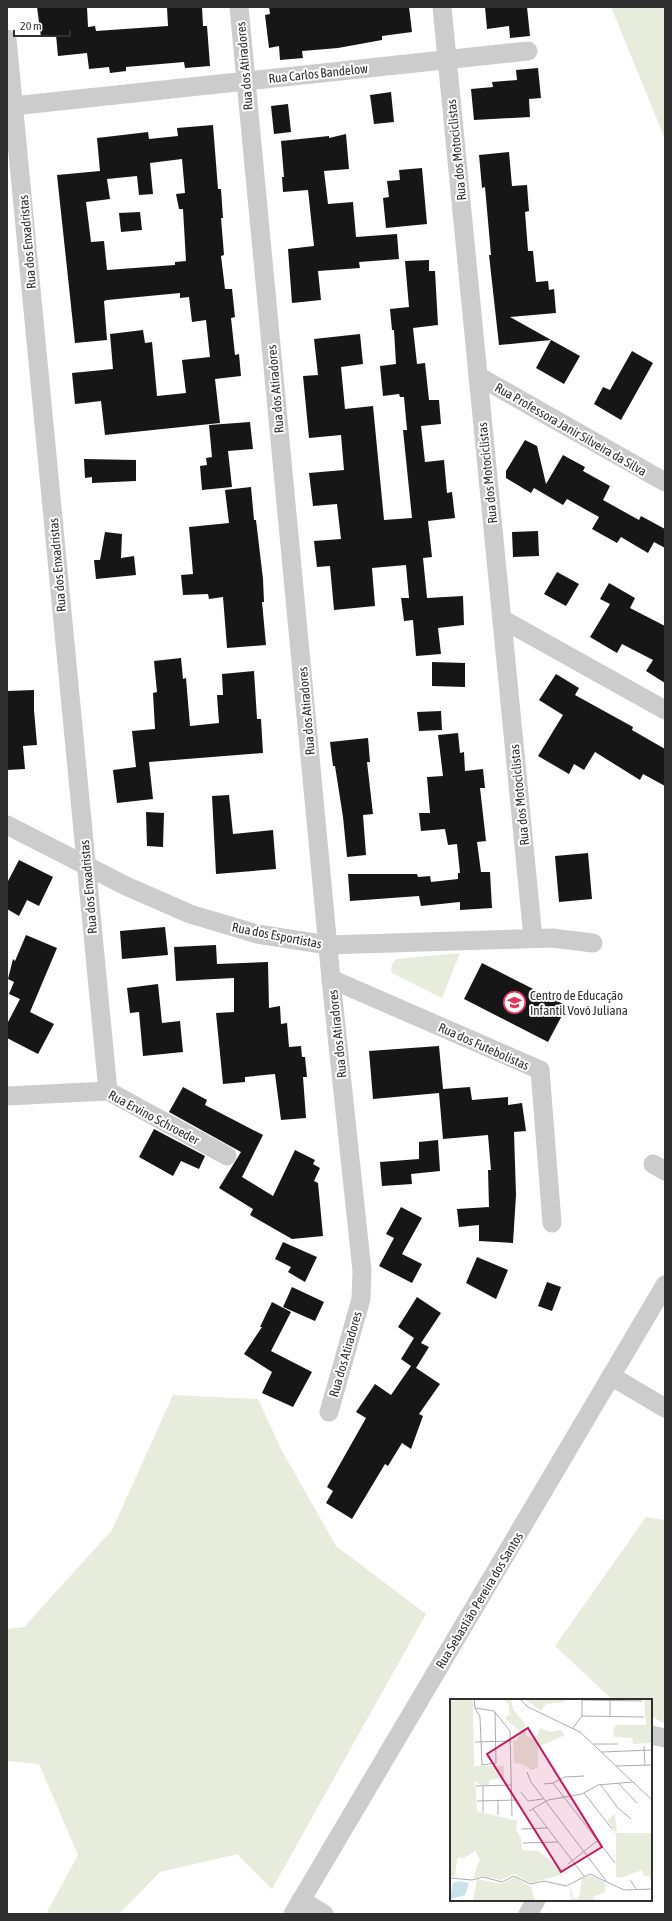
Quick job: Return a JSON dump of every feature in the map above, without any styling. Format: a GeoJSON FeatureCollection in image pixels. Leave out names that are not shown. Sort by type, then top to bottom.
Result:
{"type":"FeatureCollection","features":[{"type":"Feature","properties":{"kind":"street","name":"Rua dos Atiradores"},"geometry":{"type":"LineString","coordinates":[[239,7],[331,979],[362,1270],[361,1299],[329,1412]]}},
{"type":"Feature","properties":{"kind":"street","name":"Rua dos Motociclistas"},"geometry":{"type":"LineString","coordinates":[[442,7],[533,938]]}},
{"type":"Feature","properties":{"kind":"street","name":"Rua dos Enxadristas"},"geometry":{"type":"LineString","coordinates":[[7,39],[108,1091]]}},
{"type":"Feature","properties":{"kind":"street","name":"Rua Carlos Bandelow"},"geometry":{"type":"LineString","coordinates":[[14,106],[528,51]]}},
{"type":"Feature","properties":{"kind":"street","name":"Rua Professora Janir Silveira da Silva"},"geometry":{"type":"LineString","coordinates":[[478,376],[665,482]]}},
{"type":"Feature","properties":{"kind":"street"},"geometry":{"type":"LineString","coordinates":[[502,619],[665,710]]}},
{"type":"Feature","properties":{"kind":"street","name":"Rua dos Esportistas"},"geometry":{"type":"LineString","coordinates":[[7,825],[86,867],[126,886],[210,920],[257,934],[328,945],[533,938],[552,938],[593,943]]}},
{"type":"Feature","properties":{"kind":"street","name":"Rua dos Futebolistas"},"geometry":{"type":"LineString","coordinates":[[331,979],[540,1070],[552,1223]]}},
{"type":"Feature","properties":{"kind":"street","name":"Rua Ervino Schroeder"},"geometry":{"type":"LineString","coordinates":[[7,1096],[108,1091],[227,1156]]}},
{"type":"Feature","properties":{"kind":"street","name":"Rua Sebastião Pereira dos Santos"},"geometry":{"type":"LineString","coordinates":[[297,1907],[665,1285]]}},
{"type":"Feature","properties":{"kind":"street"},"geometry":{"type":"LineString","coordinates":[[611,1376],[665,1408]]}},
{"type":"Feature","properties":{"kind":"street"},"geometry":{"type":"LineString","coordinates":[[652,1735],[665,1738]]}},
{"type":"Feature","properties":{"kind":"street"},"geometry":{"type":"LineString","coordinates":[[528,1914],[535,1901]]}},
{"type":"Feature","properties":{"kind":"street"},"geometry":{"type":"LineString","coordinates":[[297,1907],[324,1914]]}},
{"type":"Feature","properties":{"kind":"shaded area"},"geometry":{"type":"Polygon","coordinates":[[[611,7],[665,7],[665,139],[611,7]]]}},
{"type":"Feature","properties":{"kind":"shaded area"},"geometry":{"type":"Polygon","coordinates":[[[460,953],[442,998],[392,973],[391,969],[393,962],[396,959],[460,953]]]}},
{"type":"Feature","properties":{"kind":"shaded area"},"geometry":{"type":"Polygon","coordinates":[[[173,1395],[258,1399],[281,1449],[336,1546],[426,1614],[272,1889],[237,1854],[160,1872],[119,1914],[46,1914],[78,1855],[39,1764],[7,1761],[7,1629],[24,1627],[112,1530],[173,1395]]]}},
{"type":"Feature","properties":{"kind":"shaded area"},"geometry":{"type":"Polygon","coordinates":[[[646,1517],[665,1520],[665,1724],[652,1717],[652,1699],[612,1699],[555,1646],[646,1517]]]}},
{"type":"Feature","properties":{"kind":"building"},"geometry":{"type":"Polygon","coordinates":[[[37,7],[87,7],[88,27],[95,26],[96,31],[168,26],[167,7],[202,7],[203,26],[207,26],[210,66],[185,68],[184,62],[126,67],[126,71],[110,73],[109,67],[89,69],[87,53],[58,56],[56,35],[41,37],[37,7]]]}},
{"type":"Feature","properties":{"kind":"building"},"geometry":{"type":"Polygon","coordinates":[[[269,7],[409,7],[412,32],[382,36],[382,40],[338,48],[302,51],[303,58],[280,60],[279,46],[269,48],[265,15],[270,14],[269,7]]]}},
{"type":"Feature","properties":{"kind":"building"},"geometry":{"type":"Polygon","coordinates":[[[485,7],[527,7],[530,36],[510,38],[509,26],[487,29],[485,7]]]}},
{"type":"Feature","properties":{"kind":"building"},"geometry":{"type":"Polygon","coordinates":[[[538,68],[541,98],[529,99],[530,117],[474,120],[471,89],[493,87],[492,82],[517,80],[516,70],[538,68]]]}},
{"type":"Feature","properties":{"kind":"building"},"geometry":{"type":"Polygon","coordinates":[[[391,92],[394,122],[374,124],[370,95],[391,92]]]}},
{"type":"Feature","properties":{"kind":"building"},"geometry":{"type":"Polygon","coordinates":[[[288,104],[291,132],[274,134],[271,106],[288,104]]]}},
{"type":"Feature","properties":{"kind":"building"},"geometry":{"type":"Polygon","coordinates":[[[213,125],[218,189],[221,189],[223,218],[221,218],[224,255],[221,256],[225,289],[232,289],[235,317],[231,318],[235,355],[239,354],[241,376],[215,379],[220,423],[105,435],[101,401],[75,404],[72,373],[113,369],[110,334],[143,330],[145,343],[152,342],[157,396],[186,393],[182,360],[210,357],[206,320],[192,322],[189,297],[180,298],[180,293],[107,300],[104,301],[107,340],[75,343],[57,175],[100,171],[97,138],[148,132],[149,139],[178,136],[177,128],[213,125]],[[182,159],[150,163],[153,194],[139,195],[137,176],[107,179],[110,199],[86,202],[91,242],[104,241],[107,270],[175,265],[175,262],[186,261],[183,209],[179,209],[176,194],[185,193],[182,159]]]}},
{"type":"Feature","properties":{"kind":"building"},"geometry":{"type":"Polygon","coordinates":[[[346,134],[349,169],[324,171],[328,204],[353,202],[356,237],[397,234],[399,259],[359,262],[360,268],[318,271],[321,300],[292,303],[288,249],[314,246],[308,190],[283,192],[282,177],[284,177],[281,141],[329,136],[329,138],[346,134]]]}},
{"type":"Feature","properties":{"kind":"building"},"geometry":{"type":"Polygon","coordinates":[[[509,152],[512,186],[527,185],[529,211],[525,212],[528,251],[533,251],[536,282],[548,281],[549,290],[554,289],[556,313],[510,317],[580,356],[564,384],[536,368],[551,340],[499,345],[489,255],[491,255],[485,187],[482,188],[479,155],[509,152]]]}},
{"type":"Feature","properties":{"kind":"building"},"geometry":{"type":"Polygon","coordinates":[[[422,168],[427,224],[386,228],[383,198],[389,197],[387,181],[400,180],[399,170],[422,168]]]}},
{"type":"Feature","properties":{"kind":"building"},"geometry":{"type":"Polygon","coordinates":[[[140,212],[142,230],[121,232],[119,213],[140,212]]]}},
{"type":"Feature","properties":{"kind":"building"},"geometry":{"type":"Polygon","coordinates":[[[429,260],[429,271],[435,271],[438,325],[413,328],[417,364],[425,363],[429,400],[439,400],[441,424],[421,426],[425,462],[444,460],[447,493],[452,492],[455,518],[428,521],[432,557],[423,558],[427,598],[463,596],[464,625],[438,628],[441,654],[416,656],[413,620],[404,621],[401,598],[409,598],[406,565],[372,568],[375,606],[334,610],[330,566],[317,567],[314,541],[341,539],[337,504],[313,506],[309,473],[344,470],[341,435],[309,438],[303,376],[318,375],[314,339],[360,334],[363,364],[341,367],[345,409],[373,406],[384,520],[412,518],[403,430],[407,430],[404,397],[400,397],[399,394],[383,396],[380,366],[396,364],[394,330],[392,330],[390,309],[409,307],[405,261],[429,260]]]}},
{"type":"Feature","properties":{"kind":"building"},"geometry":{"type":"Polygon","coordinates":[[[632,351],[653,363],[621,420],[594,404],[603,387],[610,390],[632,351]]]}},
{"type":"Feature","properties":{"kind":"building"},"geometry":{"type":"Polygon","coordinates":[[[250,422],[253,449],[228,451],[232,487],[202,490],[200,466],[207,465],[206,458],[212,457],[209,425],[250,422]]]}},
{"type":"Feature","properties":{"kind":"building"},"geometry":{"type":"Polygon","coordinates":[[[525,440],[537,446],[546,484],[563,455],[585,467],[583,471],[610,486],[603,500],[639,520],[641,516],[665,529],[665,548],[654,542],[648,553],[621,537],[617,543],[592,529],[599,517],[567,499],[563,505],[534,488],[531,493],[506,478],[506,471],[525,440]]]}},
{"type":"Feature","properties":{"kind":"building"},"geometry":{"type":"Polygon","coordinates":[[[84,459],[136,460],[136,481],[92,483],[92,477],[85,478],[84,459]]]}},
{"type":"Feature","properties":{"kind":"building"},"geometry":{"type":"Polygon","coordinates":[[[251,487],[254,520],[256,520],[263,579],[264,602],[262,602],[266,645],[227,648],[223,597],[209,599],[208,594],[183,595],[181,575],[193,574],[189,527],[229,523],[225,490],[251,487]]]}},
{"type":"Feature","properties":{"kind":"building"},"geometry":{"type":"Polygon","coordinates":[[[538,531],[539,556],[513,557],[512,532],[538,531]]]}},
{"type":"Feature","properties":{"kind":"building"},"geometry":{"type":"Polygon","coordinates":[[[105,532],[122,534],[121,558],[134,556],[136,575],[96,579],[94,560],[100,560],[105,532]]]}},
{"type":"Feature","properties":{"kind":"building"},"geometry":{"type":"Polygon","coordinates":[[[557,572],[579,584],[566,606],[544,594],[557,572]]]}},
{"type":"Feature","properties":{"kind":"building"},"geometry":{"type":"Polygon","coordinates":[[[609,583],[635,598],[630,608],[665,626],[665,683],[646,671],[653,660],[622,644],[617,653],[590,637],[610,604],[600,599],[609,583]]]}},
{"type":"Feature","properties":{"kind":"building"},"geometry":{"type":"Polygon","coordinates":[[[181,658],[183,679],[186,678],[190,726],[219,723],[217,695],[223,695],[222,674],[254,671],[257,719],[261,719],[263,753],[149,762],[153,799],[117,803],[113,770],[136,767],[132,731],[155,729],[153,693],[157,692],[154,661],[181,658]]]}},
{"type":"Feature","properties":{"kind":"building"},"geometry":{"type":"Polygon","coordinates":[[[432,662],[465,663],[465,687],[432,686],[432,662]]]}},
{"type":"Feature","properties":{"kind":"building"},"geometry":{"type":"Polygon","coordinates":[[[556,674],[579,688],[575,695],[633,727],[632,730],[665,749],[665,786],[643,774],[640,780],[595,752],[584,770],[574,764],[569,774],[538,756],[563,715],[539,700],[556,674]]]}},
{"type":"Feature","properties":{"kind":"building"},"geometry":{"type":"Polygon","coordinates":[[[34,690],[37,745],[23,746],[25,769],[7,770],[7,691],[34,690]]]}},
{"type":"Feature","properties":{"kind":"building"},"geometry":{"type":"Polygon","coordinates":[[[441,711],[442,730],[419,731],[417,712],[441,711]]]}},
{"type":"Feature","properties":{"kind":"building"},"geometry":{"type":"Polygon","coordinates":[[[458,733],[460,753],[464,752],[465,771],[483,769],[485,788],[480,788],[486,841],[477,842],[481,872],[490,872],[492,908],[460,910],[460,902],[421,906],[419,896],[350,901],[348,874],[417,874],[418,877],[430,876],[431,882],[458,879],[458,873],[460,873],[457,844],[448,845],[445,829],[421,831],[419,813],[430,813],[427,777],[443,776],[438,735],[458,733]]]}},
{"type":"Feature","properties":{"kind":"building"},"geometry":{"type":"Polygon","coordinates":[[[368,738],[370,762],[367,762],[373,814],[363,815],[366,855],[347,857],[343,817],[330,742],[368,738]]]}},
{"type":"Feature","properties":{"kind":"building"},"geometry":{"type":"Polygon","coordinates":[[[229,795],[233,834],[273,830],[276,869],[216,874],[212,796],[229,795]]]}},
{"type":"Feature","properties":{"kind":"building"},"geometry":{"type":"Polygon","coordinates":[[[146,812],[164,813],[163,847],[147,846],[146,812]]]}},
{"type":"Feature","properties":{"kind":"building"},"geometry":{"type":"Polygon","coordinates":[[[588,853],[592,899],[559,902],[555,856],[588,853]]]}},
{"type":"Feature","properties":{"kind":"building"},"geometry":{"type":"Polygon","coordinates":[[[19,860],[53,877],[39,906],[27,900],[19,916],[7,909],[7,883],[19,860]]]}},
{"type":"Feature","properties":{"kind":"building"},"geometry":{"type":"Polygon","coordinates":[[[165,927],[168,955],[122,959],[120,931],[165,927]]]}},
{"type":"Feature","properties":{"kind":"building"},"geometry":{"type":"Polygon","coordinates":[[[26,935],[57,948],[30,1012],[54,1024],[38,1054],[7,1038],[7,1024],[20,999],[9,994],[14,982],[8,979],[13,959],[15,961],[26,935]]]}},
{"type":"Feature","properties":{"kind":"building"},"geometry":{"type":"Polygon","coordinates":[[[216,945],[217,964],[268,962],[269,1008],[280,1006],[281,1024],[287,1023],[289,1047],[301,1046],[302,1057],[305,1057],[307,1077],[303,1077],[306,1118],[281,1120],[275,1074],[245,1077],[245,1082],[223,1084],[216,1013],[234,1012],[234,978],[176,981],[174,947],[216,945]]]}},
{"type":"Feature","properties":{"kind":"building","name":"Centro de Educação Infantil Vovó Juliana"},"geometry":{"type":"Polygon","coordinates":[[[482,963],[567,1006],[548,1042],[464,999],[482,963]]]}},
{"type":"Feature","properties":{"kind":"building"},"geometry":{"type":"Polygon","coordinates":[[[158,984],[162,1023],[180,1021],[183,1052],[143,1056],[139,1012],[130,1013],[127,988],[158,984]]]}},
{"type":"Feature","properties":{"kind":"building"},"geometry":{"type":"Polygon","coordinates":[[[439,1046],[443,1089],[470,1087],[472,1100],[508,1097],[508,1105],[522,1103],[526,1131],[514,1132],[516,1195],[513,1243],[479,1241],[479,1225],[459,1227],[457,1209],[489,1207],[488,1170],[491,1170],[488,1135],[443,1139],[439,1093],[373,1099],[369,1051],[439,1046]]]}},
{"type":"Feature","properties":{"kind":"building"},"geometry":{"type":"Polygon","coordinates":[[[183,1087],[207,1100],[205,1105],[263,1135],[242,1177],[273,1196],[295,1150],[315,1160],[313,1164],[320,1168],[314,1181],[318,1183],[323,1236],[292,1239],[250,1215],[253,1209],[219,1188],[241,1152],[169,1112],[183,1087]]]}},
{"type":"Feature","properties":{"kind":"building"},"geometry":{"type":"Polygon","coordinates":[[[154,1129],[205,1156],[199,1169],[181,1161],[173,1176],[139,1157],[154,1129]]]}},
{"type":"Feature","properties":{"kind":"building"},"geometry":{"type":"Polygon","coordinates":[[[438,1140],[440,1171],[411,1174],[412,1184],[382,1186],[380,1162],[419,1159],[419,1142],[438,1140]]]}},
{"type":"Feature","properties":{"kind":"building"},"geometry":{"type":"Polygon","coordinates":[[[401,1207],[422,1218],[402,1254],[422,1264],[412,1283],[379,1266],[394,1238],[386,1234],[401,1207]]]}},
{"type":"Feature","properties":{"kind":"building"},"geometry":{"type":"Polygon","coordinates":[[[283,1242],[317,1257],[305,1282],[288,1272],[291,1267],[275,1259],[283,1242]]]}},
{"type":"Feature","properties":{"kind":"building"},"geometry":{"type":"Polygon","coordinates":[[[477,1257],[508,1270],[496,1299],[466,1283],[477,1257]]]}},
{"type":"Feature","properties":{"kind":"building"},"geometry":{"type":"Polygon","coordinates":[[[547,1282],[561,1287],[552,1311],[538,1306],[547,1282]]]}},
{"type":"Feature","properties":{"kind":"building"},"geometry":{"type":"Polygon","coordinates":[[[292,1287],[324,1302],[315,1321],[283,1307],[292,1287]]]}},
{"type":"Feature","properties":{"kind":"building"},"geometry":{"type":"Polygon","coordinates":[[[417,1297],[441,1313],[421,1343],[429,1347],[416,1368],[440,1384],[419,1414],[423,1416],[411,1449],[402,1443],[388,1466],[385,1464],[352,1519],[326,1503],[333,1491],[327,1487],[366,1418],[356,1412],[375,1384],[391,1395],[411,1366],[401,1359],[414,1338],[398,1327],[417,1297]]]}},
{"type":"Feature","properties":{"kind":"building"},"geometry":{"type":"Polygon","coordinates":[[[272,1302],[291,1312],[271,1351],[312,1372],[293,1407],[262,1393],[272,1372],[244,1354],[262,1327],[260,1327],[272,1302]]]}},
{"type":"Feature","properties":{"kind":"place","name":"Centro de Educação Infantil Vovó Juliana"},"geometry":{"type":"Point","coordinates":[515,1002]}}]}
